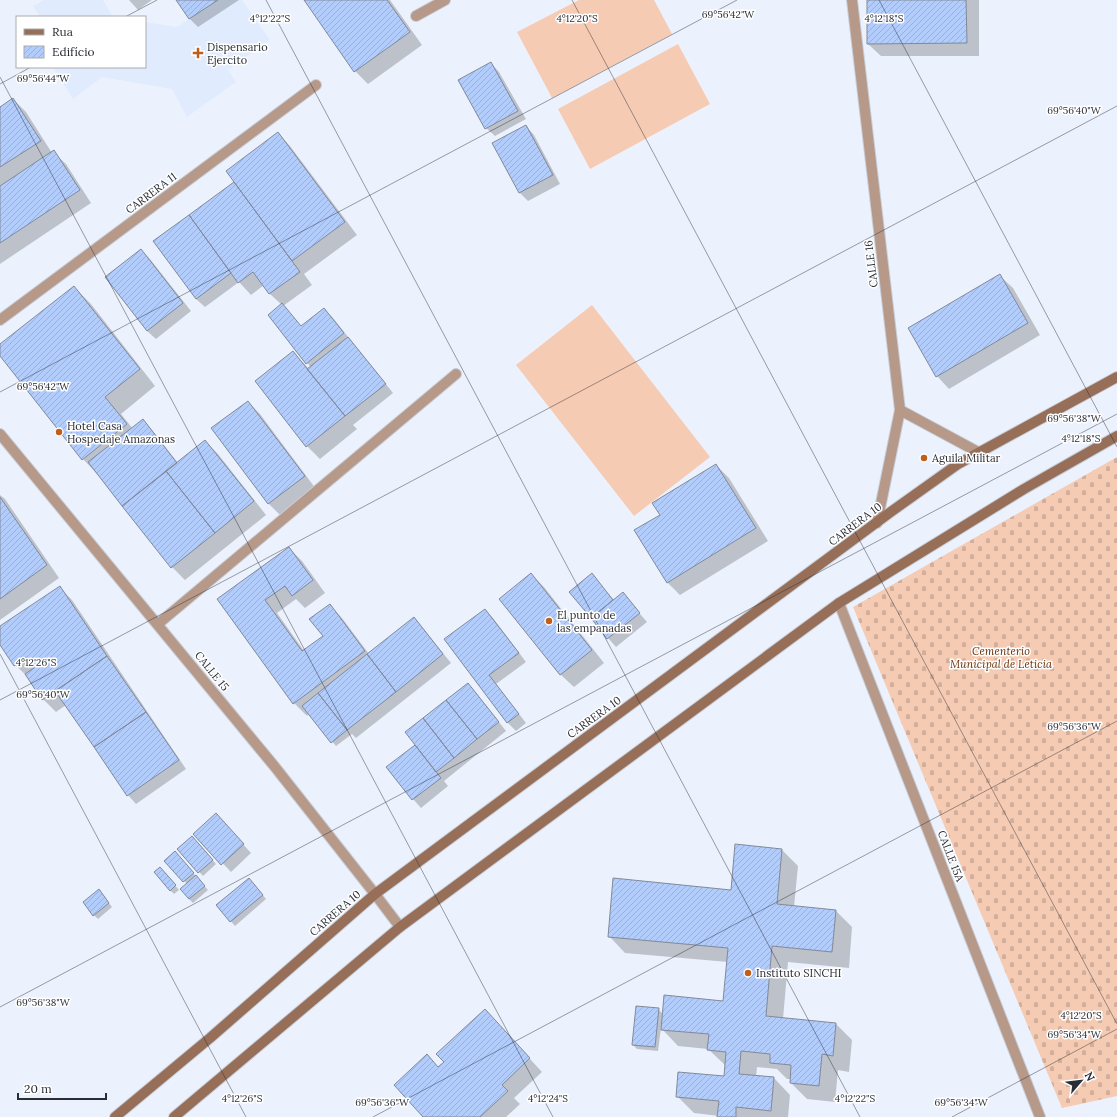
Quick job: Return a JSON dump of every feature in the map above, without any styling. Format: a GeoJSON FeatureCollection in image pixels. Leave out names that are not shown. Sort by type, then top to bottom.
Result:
{"type":"FeatureCollection","features":[{"type":"Feature","properties":{"kind":"main road","name":"CARRERA 10"},"geometry":{"type":"LineString","coordinates":[[115,1117],[210,1038],[376,894],[877,523],[958,464],[1117,376]]}},
{"type":"Feature","properties":{"kind":"main road"},"geometry":{"type":"LineString","coordinates":[[174,1117],[400,927],[839,603],[1024,489],[1117,436]]}},
{"type":"Feature","properties":{"kind":"street"},"geometry":{"type":"LineString","coordinates":[[416,16],[445,0]]}},
{"type":"Feature","properties":{"kind":"street","name":"CALLE 16"},"geometry":{"type":"LineString","coordinates":[[852,0],[900,410],[877,523]]}},
{"type":"Feature","properties":{"kind":"street","name":"CARRERA 11"},"geometry":{"type":"LineString","coordinates":[[0,320],[316,86]]}},
{"type":"Feature","properties":{"kind":"street"},"geometry":{"type":"LineString","coordinates":[[158,624],[456,374]]}},
{"type":"Feature","properties":{"kind":"street"},"geometry":{"type":"LineString","coordinates":[[900,410],[978,452]]}},
{"type":"Feature","properties":{"kind":"street","name":"CALLE 15"},"geometry":{"type":"LineString","coordinates":[[0,434],[275,767],[376,894],[400,927]]}},
{"type":"Feature","properties":{"kind":"street","name":"CALLE 15A"},"geometry":{"type":"LineString","coordinates":[[839,603],[1040,1117]]}},
{"type":"Feature","properties":{"kind":"shaded area"},"geometry":{"type":"Polygon","coordinates":[[[44,0],[103,0],[112,16],[39,16],[33,6],[44,0]]]}},
{"type":"Feature","properties":{"kind":"shaded area","name":"Dispensario Ejercito"},"geometry":{"type":"Polygon","coordinates":[[[218,0],[242,0],[270,40],[228,70],[236,82],[187,117],[172,89],[102,77],[73,99],[54,68],[146,68],[146,22],[177,27],[218,0]]]}},
{"type":"Feature","properties":{"kind":"green space"},"geometry":{"type":"Polygon","coordinates":[[[579,0],[654,0],[672,34],[552,98],[517,32],[579,0]]]}},
{"type":"Feature","properties":{"kind":"green space"},"geometry":{"type":"Polygon","coordinates":[[[678,44],[710,104],[590,169],[558,109],[678,44]]]}},
{"type":"Feature","properties":{"kind":"green space"},"geometry":{"type":"Polygon","coordinates":[[[592,305],[710,457],[634,516],[516,365],[592,305]]]}},
{"type":"Feature","properties":{"kind":"green space","name":"Cementerio Municipal de Leticia"},"geometry":{"type":"Polygon","coordinates":[[[1117,457],[1117,1096],[1062,1108],[853,607],[1117,457]]]}},
{"type":"Feature","properties":{"kind":"building"},"geometry":{"type":"Polygon","coordinates":[[[176,0],[218,0],[189,19],[176,0]]]}},
{"type":"Feature","properties":{"kind":"building"},"geometry":{"type":"Polygon","coordinates":[[[304,0],[387,0],[410,32],[354,72],[304,0]]]}},
{"type":"Feature","properties":{"kind":"building"},"geometry":{"type":"Polygon","coordinates":[[[867,0],[966,0],[967,43],[867,44],[867,0]]]}},
{"type":"Feature","properties":{"kind":"building"},"geometry":{"type":"Polygon","coordinates":[[[491,62],[518,111],[485,129],[458,80],[491,62]]]}},
{"type":"Feature","properties":{"kind":"building"},"geometry":{"type":"Polygon","coordinates":[[[13,98],[41,141],[0,167],[0,107],[13,98]]]}},
{"type":"Feature","properties":{"kind":"building"},"geometry":{"type":"Polygon","coordinates":[[[526,125],[553,175],[519,193],[492,143],[526,125]]]}},
{"type":"Feature","properties":{"kind":"building"},"geometry":{"type":"Polygon","coordinates":[[[278,132],[345,222],[292,261],[226,171],[278,132]]]}},
{"type":"Feature","properties":{"kind":"building"},"geometry":{"type":"Polygon","coordinates":[[[54,150],[80,190],[0,243],[0,186],[54,150]]]}},
{"type":"Feature","properties":{"kind":"building"},"geometry":{"type":"Polygon","coordinates":[[[234,182],[300,272],[269,294],[253,272],[238,283],[189,215],[234,182]]]}},
{"type":"Feature","properties":{"kind":"building"},"geometry":{"type":"Polygon","coordinates":[[[189,215],[231,273],[196,299],[153,241],[189,215]]]}},
{"type":"Feature","properties":{"kind":"building"},"geometry":{"type":"Polygon","coordinates":[[[141,249],[183,303],[147,331],[105,277],[141,249]]]}},
{"type":"Feature","properties":{"kind":"building"},"geometry":{"type":"Polygon","coordinates":[[[1000,274],[1028,323],[936,377],[908,328],[1000,274]]]}},
{"type":"Feature","properties":{"kind":"building"},"geometry":{"type":"Polygon","coordinates":[[[74,286],[140,369],[105,397],[127,424],[82,460],[0,356],[0,344],[74,286]]]}},
{"type":"Feature","properties":{"kind":"building"},"geometry":{"type":"Polygon","coordinates":[[[282,303],[301,326],[324,308],[344,333],[306,364],[268,315],[282,303]]]}},
{"type":"Feature","properties":{"kind":"building"},"geometry":{"type":"Polygon","coordinates":[[[348,337],[386,384],[345,416],[307,369],[348,337]]]}},
{"type":"Feature","properties":{"kind":"building"},"geometry":{"type":"Polygon","coordinates":[[[293,351],[345,416],[306,447],[255,381],[293,351]]]}},
{"type":"Feature","properties":{"kind":"building"},"geometry":{"type":"Polygon","coordinates":[[[248,401],[305,476],[268,504],[211,428],[248,401]]]}},
{"type":"Feature","properties":{"kind":"building"},"geometry":{"type":"Polygon","coordinates":[[[143,419],[177,463],[122,506],[88,462],[143,419]]]}},
{"type":"Feature","properties":{"kind":"building"},"geometry":{"type":"Polygon","coordinates":[[[205,440],[254,501],[215,533],[166,471],[205,440]]]}},
{"type":"Feature","properties":{"kind":"building"},"geometry":{"type":"Polygon","coordinates":[[[716,464],[756,528],[667,583],[634,530],[660,515],[652,503],[716,464]]]}},
{"type":"Feature","properties":{"kind":"building"},"geometry":{"type":"Polygon","coordinates":[[[166,471],[215,533],[171,568],[122,506],[166,471]]]}},
{"type":"Feature","properties":{"kind":"building"},"geometry":{"type":"Polygon","coordinates":[[[0,497],[47,565],[0,599],[0,497]]]}},
{"type":"Feature","properties":{"kind":"building"},"geometry":{"type":"Polygon","coordinates":[[[289,547],[313,580],[292,596],[285,586],[265,600],[302,651],[323,636],[309,619],[330,604],[365,651],[293,704],[217,599],[289,547]]]}},
{"type":"Feature","properties":{"kind":"building"},"geometry":{"type":"Polygon","coordinates":[[[531,573],[592,650],[560,675],[499,599],[531,573]]]}},
{"type":"Feature","properties":{"kind":"building"},"geometry":{"type":"Polygon","coordinates":[[[592,573],[613,600],[591,618],[569,592],[592,573]]]}},
{"type":"Feature","properties":{"kind":"building"},"geometry":{"type":"Polygon","coordinates":[[[60,586],[107,656],[42,700],[25,674],[34,668],[27,657],[14,666],[0,645],[0,626],[60,586]]]}},
{"type":"Feature","properties":{"kind":"building"},"geometry":{"type":"Polygon","coordinates":[[[623,592],[640,613],[607,639],[591,618],[623,592]]]}},
{"type":"Feature","properties":{"kind":"building"},"geometry":{"type":"Polygon","coordinates":[[[485,609],[519,653],[489,675],[519,714],[507,723],[444,639],[485,609]]]}},
{"type":"Feature","properties":{"kind":"building"},"geometry":{"type":"Polygon","coordinates":[[[414,617],[443,654],[396,692],[367,654],[414,617]]]}},
{"type":"Feature","properties":{"kind":"building"},"geometry":{"type":"Polygon","coordinates":[[[367,654],[396,692],[347,730],[318,693],[367,654]]]}},
{"type":"Feature","properties":{"kind":"building"},"geometry":{"type":"Polygon","coordinates":[[[107,656],[146,712],[94,747],[55,691],[107,656]]]}},
{"type":"Feature","properties":{"kind":"building"},"geometry":{"type":"Polygon","coordinates":[[[468,683],[499,722],[477,739],[446,700],[468,683]]]}},
{"type":"Feature","properties":{"kind":"building"},"geometry":{"type":"Polygon","coordinates":[[[318,693],[347,730],[331,743],[302,706],[318,693]]]}},
{"type":"Feature","properties":{"kind":"building"},"geometry":{"type":"Polygon","coordinates":[[[446,700],[477,739],[454,758],[423,718],[446,700]]]}},
{"type":"Feature","properties":{"kind":"building"},"geometry":{"type":"Polygon","coordinates":[[[146,712],[179,760],[127,796],[94,747],[146,712]]]}},
{"type":"Feature","properties":{"kind":"building"},"geometry":{"type":"Polygon","coordinates":[[[423,718],[454,758],[436,772],[405,732],[423,718]]]}},
{"type":"Feature","properties":{"kind":"building"},"geometry":{"type":"Polygon","coordinates":[[[415,745],[441,778],[412,800],[386,767],[415,745]]]}},
{"type":"Feature","properties":{"kind":"building"},"geometry":{"type":"Polygon","coordinates":[[[216,813],[244,844],[221,865],[193,834],[216,813]]]}},
{"type":"Feature","properties":{"kind":"building"},"geometry":{"type":"Polygon","coordinates":[[[192,836],[213,860],[198,873],[177,849],[192,836]]]}},
{"type":"Feature","properties":{"kind":"building","name":"Instituto SINCHI"},"geometry":{"type":"Polygon","coordinates":[[[735,844],[782,849],[777,904],[836,910],[832,952],[772,946],[766,1016],[836,1023],[833,1056],[822,1054],[819,1086],[790,1083],[791,1065],[770,1063],[770,1054],[741,1051],[739,1074],[774,1077],[771,1111],[736,1107],[736,1117],[717,1117],[719,1101],[676,1097],[678,1072],[724,1076],[726,1052],[707,1050],[709,1034],[661,1030],[664,995],[723,1001],[728,948],[608,937],[613,878],[731,890],[735,844]]]}},
{"type":"Feature","properties":{"kind":"building"},"geometry":{"type":"Polygon","coordinates":[[[175,851],[194,873],[183,882],[164,861],[175,851]]]}},
{"type":"Feature","properties":{"kind":"building"},"geometry":{"type":"Polygon","coordinates":[[[160,867],[176,885],[170,891],[154,872],[160,867]]]}},
{"type":"Feature","properties":{"kind":"building"},"geometry":{"type":"Polygon","coordinates":[[[196,875],[205,886],[189,899],[180,889],[196,875]]]}},
{"type":"Feature","properties":{"kind":"building"},"geometry":{"type":"Polygon","coordinates":[[[249,878],[263,895],[230,922],[216,905],[249,878]]]}},
{"type":"Feature","properties":{"kind":"building"},"geometry":{"type":"Polygon","coordinates":[[[99,889],[109,903],[93,916],[83,902],[99,889]]]}},
{"type":"Feature","properties":{"kind":"building"},"geometry":{"type":"Polygon","coordinates":[[[636,1006],[659,1008],[655,1047],[632,1045],[636,1006]]]}},
{"type":"Feature","properties":{"kind":"building"},"geometry":{"type":"Polygon","coordinates":[[[485,1009],[530,1058],[502,1085],[508,1091],[480,1117],[423,1117],[394,1085],[427,1054],[438,1067],[444,1062],[436,1054],[485,1009]]]}},
{"type":"Feature","properties":{"kind":"place","name":"Dispensario Ejercito"},"geometry":{"type":"Point","coordinates":[198,53]}},
{"type":"Feature","properties":{"kind":"place","name":"Hotel Casa Hospedaje Amazonas"},"geometry":{"type":"Point","coordinates":[59,432]}},
{"type":"Feature","properties":{"kind":"place","name":"Aguila Militar"},"geometry":{"type":"Point","coordinates":[924,458]}},
{"type":"Feature","properties":{"kind":"place","name":"El punto de las empanadas"},"geometry":{"type":"Point","coordinates":[549,621]}},
{"type":"Feature","properties":{"kind":"place","name":"Instituto SINCHI"},"geometry":{"type":"Point","coordinates":[748,973]}}]}
